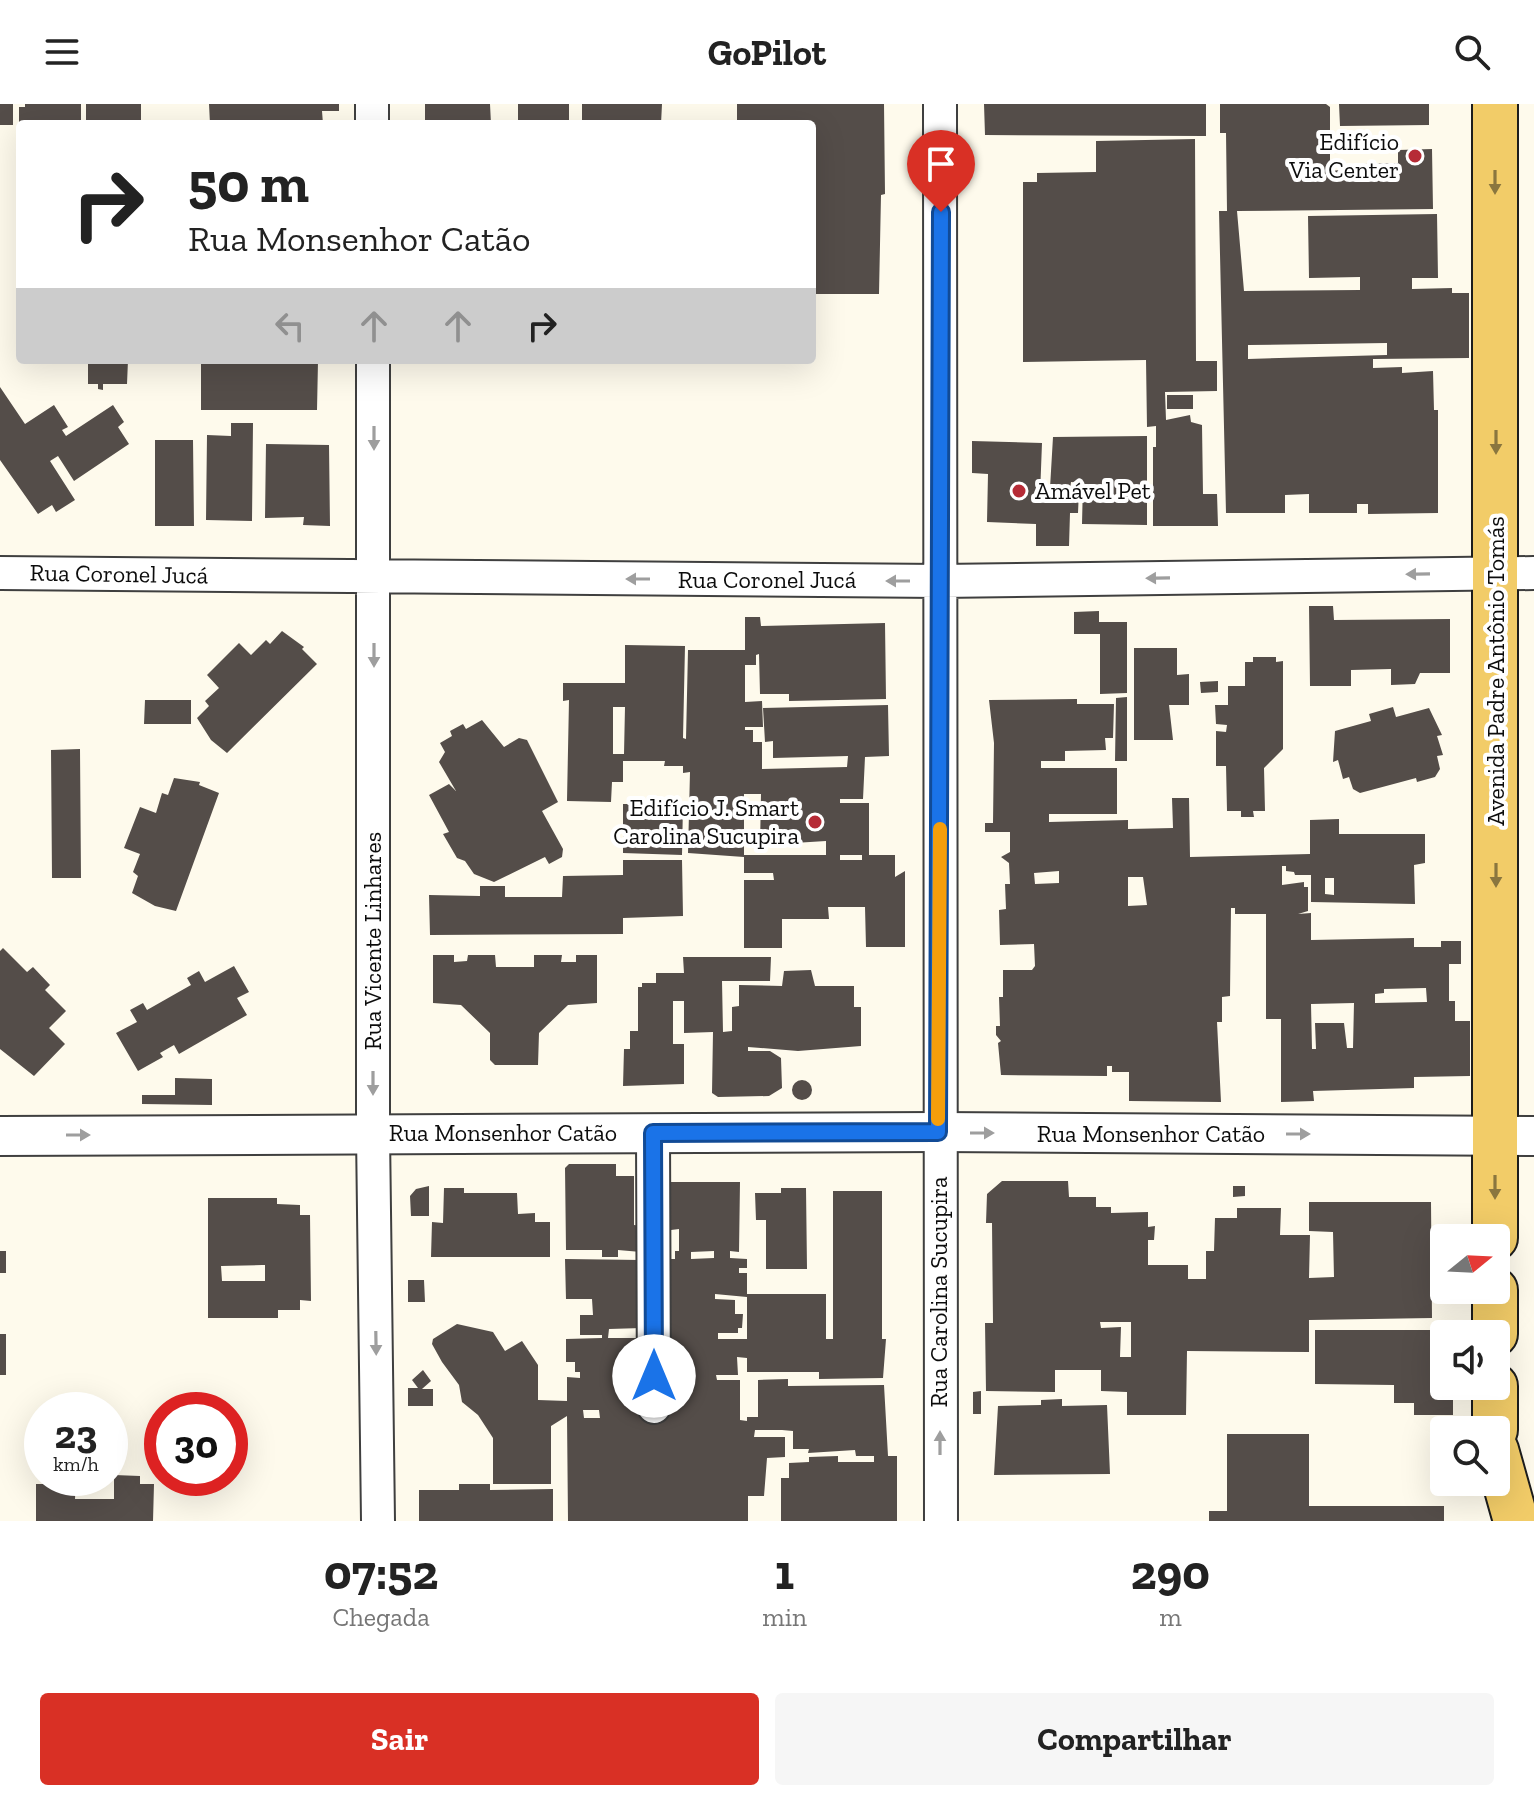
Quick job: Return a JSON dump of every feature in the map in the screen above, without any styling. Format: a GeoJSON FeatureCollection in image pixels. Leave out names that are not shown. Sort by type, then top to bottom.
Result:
{"type":"FeatureCollection","features":[{"type":"Feature","properties":{"kind":"main road","name":"Avenida Padre Antônio Tomás"},"geometry":{"type":"LineString","coordinates":[[1495,104],[1515,573],[1515,1136],[1498,1224]]}},
{"type":"Feature","properties":{"kind":"main road"},"geometry":{"type":"LineString","coordinates":[[1509,1496],[1516,1521]]}},
{"type":"Feature","properties":{"kind":"street","name":"Rua Carolina Sucupira"},"geometry":{"type":"LineString","coordinates":[[940,104],[938,1132],[941,1521]]}},
{"type":"Feature","properties":{"kind":"street","name":"Rua Vicente Linhares"},"geometry":{"type":"LineString","coordinates":[[373,364],[373,1134],[378,1521]]}},
{"type":"Feature","properties":{"kind":"street","name":"Rua Coronel Jucá"},"geometry":{"type":"LineString","coordinates":[[0,573],[941,581],[1515,573]]}},
{"type":"Feature","properties":{"kind":"street","name":"Rua Monsenhor Catão"},"geometry":{"type":"LineString","coordinates":[[0,1136],[938,1132],[1515,1136]]}},
{"type":"Feature","properties":{"kind":"street"},"geometry":{"type":"LineString","coordinates":[[653,1133],[654,1407]]}},
{"type":"Feature","properties":{"kind":"street"},"geometry":{"type":"LineString","coordinates":[[1494,1521],[1495,1496]]}},
{"type":"Feature","properties":{"kind":"building"},"geometry":{"type":"Polygon","coordinates":[[[0,104],[13,104],[13,125],[0,125],[0,104]]]}},
{"type":"Feature","properties":{"kind":"building"},"geometry":{"type":"Polygon","coordinates":[[[25,104],[81,104],[81,120],[19,120],[19,107],[25,107],[25,104]]]}},
{"type":"Feature","properties":{"kind":"building"},"geometry":{"type":"Polygon","coordinates":[[[86,104],[141,104],[141,120],[86,120],[86,104]]]}},
{"type":"Feature","properties":{"kind":"building"},"geometry":{"type":"Polygon","coordinates":[[[209,104],[339,104],[339,111],[322,111],[323,120],[210,120],[209,104]]]}},
{"type":"Feature","properties":{"kind":"building"},"geometry":{"type":"Polygon","coordinates":[[[425,104],[490,104],[491,120],[425,120],[425,104]]]}},
{"type":"Feature","properties":{"kind":"building"},"geometry":{"type":"Polygon","coordinates":[[[518,104],[569,104],[569,120],[518,120],[518,104]]]}},
{"type":"Feature","properties":{"kind":"building"},"geometry":{"type":"Polygon","coordinates":[[[582,104],[662,104],[661,120],[582,120],[582,104]]]}},
{"type":"Feature","properties":{"kind":"building"},"geometry":{"type":"Polygon","coordinates":[[[737,104],[884,104],[885,194],[881,195],[879,294],[816,294],[816,120],[737,120],[737,104]]]}},
{"type":"Feature","properties":{"kind":"building"},"geometry":{"type":"Polygon","coordinates":[[[984,104],[1206,104],[1206,136],[985,135],[984,104]]]}},
{"type":"Feature","properties":{"kind":"building"},"geometry":{"type":"Polygon","coordinates":[[[1220,104],[1326,104],[1330,107],[1330,171],[1362,168],[1362,164],[1398,163],[1398,150],[1432,149],[1433,209],[1237,211],[1244,291],[1360,290],[1360,277],[1309,278],[1308,216],[1437,214],[1438,278],[1412,278],[1412,289],[1452,288],[1452,293],[1469,293],[1469,358],[1373,359],[1373,368],[1402,367],[1402,373],[1433,371],[1434,410],[1438,410],[1438,513],[1368,514],[1368,504],[1357,504],[1357,513],[1309,513],[1309,494],[1285,495],[1285,513],[1226,513],[1219,211],[1227,211],[1226,133],[1220,133],[1220,104]],[[1387,343],[1248,345],[1248,359],[1387,355],[1387,343]]]}},
{"type":"Feature","properties":{"kind":"building","name":"Edifício Via Center"},"geometry":{"type":"Polygon","coordinates":[[[1339,104],[1429,104],[1429,125],[1340,126],[1339,104]]]}},
{"type":"Feature","properties":{"kind":"building"},"geometry":{"type":"Polygon","coordinates":[[[1195,139],[1196,361],[1217,361],[1217,391],[1165,392],[1166,420],[1190,415],[1191,422],[1202,425],[1203,494],[1217,494],[1218,526],[1153,526],[1156,426],[1147,427],[1146,360],[1023,362],[1023,182],[1037,182],[1037,173],[1096,172],[1096,141],[1195,139]]]}},
{"type":"Feature","properties":{"kind":"building"},"geometry":{"type":"Polygon","coordinates":[[[88,364],[128,364],[127,384],[103,384],[103,390],[98,389],[98,384],[88,384],[88,364]]]}},
{"type":"Feature","properties":{"kind":"building"},"geometry":{"type":"Polygon","coordinates":[[[201,364],[318,364],[317,410],[201,410],[201,364]]]}},
{"type":"Feature","properties":{"kind":"building"},"geometry":{"type":"Polygon","coordinates":[[[0,387],[25,424],[54,405],[68,427],[62,430],[66,436],[113,405],[124,422],[118,427],[129,444],[74,481],[58,456],[50,461],[75,500],[56,512],[52,505],[38,514],[0,460],[0,387]]]}},
{"type":"Feature","properties":{"kind":"building"},"geometry":{"type":"Polygon","coordinates":[[[1167,395],[1193,395],[1193,409],[1167,409],[1167,395]]]}},
{"type":"Feature","properties":{"kind":"building"},"geometry":{"type":"Polygon","coordinates":[[[231,423],[253,423],[252,521],[206,520],[207,435],[231,436],[231,423]]]}},
{"type":"Feature","properties":{"kind":"building"},"geometry":{"type":"Polygon","coordinates":[[[1147,436],[1147,525],[1082,524],[1083,483],[1071,482],[1070,490],[1079,490],[1078,513],[1070,513],[1069,546],[1036,546],[1036,524],[987,522],[988,474],[972,473],[972,441],[1042,443],[1040,495],[1043,495],[1043,488],[1050,488],[1053,437],[1147,436]]]}},
{"type":"Feature","properties":{"kind":"building"},"geometry":{"type":"Polygon","coordinates":[[[155,440],[193,440],[194,526],[155,526],[155,440]]]}},
{"type":"Feature","properties":{"kind":"building"},"geometry":{"type":"Polygon","coordinates":[[[266,444],[329,445],[330,526],[303,525],[304,517],[265,518],[266,444]]]}},
{"type":"Feature","properties":{"kind":"building"},"geometry":{"type":"Polygon","coordinates":[[[1309,606],[1333,606],[1334,620],[1450,619],[1450,673],[1420,673],[1415,684],[1391,685],[1391,669],[1351,670],[1351,686],[1310,686],[1309,606]]]}},
{"type":"Feature","properties":{"kind":"building"},"geometry":{"type":"Polygon","coordinates":[[[1099,611],[1099,622],[1127,622],[1127,693],[1100,694],[1100,634],[1074,634],[1074,612],[1099,611]]]}},
{"type":"Feature","properties":{"kind":"building"},"geometry":{"type":"Polygon","coordinates":[[[745,617],[760,617],[761,626],[885,623],[886,699],[789,701],[789,694],[760,694],[759,654],[756,655],[756,665],[745,665],[745,702],[762,701],[763,727],[745,727],[745,730],[753,730],[753,742],[762,742],[762,769],[847,767],[848,756],[773,758],[773,741],[765,742],[763,708],[888,705],[889,756],[865,757],[863,799],[840,799],[840,803],[869,803],[869,855],[895,855],[895,877],[905,871],[905,947],[866,947],[865,907],[828,907],[829,919],[782,919],[782,948],[744,948],[744,880],[774,880],[773,873],[744,873],[744,857],[688,853],[690,772],[683,773],[683,766],[664,766],[665,761],[623,761],[623,782],[612,782],[611,802],[567,801],[569,700],[563,701],[563,683],[625,683],[625,645],[685,646],[683,738],[686,739],[688,650],[745,650],[745,617]],[[613,707],[613,754],[624,754],[625,707],[613,707]],[[744,794],[744,814],[736,814],[736,817],[744,818],[744,831],[737,831],[737,839],[744,839],[744,855],[826,855],[826,841],[760,845],[761,794],[744,794]],[[840,855],[840,860],[862,860],[862,855],[840,855]]]}},
{"type":"Feature","properties":{"kind":"building"},"geometry":{"type":"Polygon","coordinates":[[[282,631],[304,647],[302,649],[317,664],[227,753],[211,740],[197,718],[209,706],[205,701],[219,688],[207,675],[239,643],[251,655],[266,640],[270,644],[282,631]]]}},
{"type":"Feature","properties":{"kind":"building"},"geometry":{"type":"Polygon","coordinates":[[[1134,648],[1177,648],[1177,675],[1189,674],[1189,705],[1169,705],[1173,740],[1134,740],[1134,648]]]}},
{"type":"Feature","properties":{"kind":"building"},"geometry":{"type":"Polygon","coordinates":[[[1253,657],[1276,657],[1276,662],[1283,661],[1283,749],[1264,768],[1265,811],[1253,811],[1254,817],[1241,817],[1241,811],[1227,811],[1226,766],[1216,766],[1216,731],[1226,732],[1227,725],[1216,724],[1215,705],[1228,705],[1228,686],[1245,686],[1245,662],[1253,662],[1253,657]]]}},
{"type":"Feature","properties":{"kind":"building"},"geometry":{"type":"Polygon","coordinates":[[[1218,681],[1218,692],[1201,693],[1200,682],[1218,681]]]}},
{"type":"Feature","properties":{"kind":"building"},"geometry":{"type":"Polygon","coordinates":[[[1127,697],[1127,761],[1115,761],[1116,698],[1127,697]]]}},
{"type":"Feature","properties":{"kind":"building"},"geometry":{"type":"Polygon","coordinates":[[[1077,699],[1077,704],[1114,704],[1113,738],[1105,738],[1106,750],[1065,751],[1065,761],[1041,761],[1041,768],[1117,768],[1117,814],[1049,814],[1049,822],[1128,820],[1128,829],[1173,828],[1172,798],[1189,798],[1190,857],[1310,854],[1310,820],[1339,819],[1339,834],[1425,834],[1425,863],[1414,865],[1415,904],[1311,902],[1311,875],[1295,875],[1286,871],[1286,866],[1282,866],[1282,885],[1304,882],[1304,887],[1308,887],[1308,911],[1298,914],[1311,913],[1311,940],[1414,938],[1414,947],[1441,947],[1441,941],[1461,941],[1461,964],[1449,964],[1449,1001],[1455,1001],[1455,1021],[1470,1021],[1470,1076],[1414,1077],[1414,1088],[1313,1091],[1314,1101],[1281,1102],[1281,1019],[1266,1019],[1266,914],[1235,914],[1235,908],[1231,908],[1230,996],[1222,997],[1222,1022],[1217,1022],[1221,1102],[1129,1101],[1129,1072],[1112,1072],[1112,1066],[1107,1066],[1107,1076],[1001,1075],[998,1043],[1001,1041],[996,1035],[996,1026],[1000,1026],[999,997],[1003,997],[1003,970],[1032,970],[1035,966],[1034,944],[1000,945],[999,910],[1006,909],[1005,884],[1010,884],[1009,863],[1001,857],[1010,852],[1010,832],[985,832],[985,823],[993,823],[994,743],[989,700],[1077,699]],[[1059,871],[1034,873],[1035,884],[1059,883],[1059,871]],[[1128,877],[1128,906],[1147,905],[1143,877],[1128,877]],[[1325,878],[1325,894],[1334,895],[1334,878],[1325,878]],[[1426,988],[1384,989],[1384,993],[1375,994],[1375,1003],[1427,1002],[1426,988]],[[1354,1003],[1311,1004],[1312,1049],[1316,1049],[1315,1023],[1344,1023],[1347,1048],[1353,1048],[1354,1003]]]}},
{"type":"Feature","properties":{"kind":"building"},"geometry":{"type":"Polygon","coordinates":[[[145,700],[191,700],[191,724],[144,724],[145,700]]]}},
{"type":"Feature","properties":{"kind":"building"},"geometry":{"type":"Polygon","coordinates":[[[1393,707],[1396,717],[1429,708],[1442,735],[1437,736],[1443,755],[1437,756],[1440,769],[1435,777],[1417,782],[1416,778],[1360,793],[1353,789],[1349,777],[1343,779],[1338,760],[1333,762],[1335,731],[1371,721],[1369,714],[1393,707]]]}},
{"type":"Feature","properties":{"kind":"building"},"geometry":{"type":"Polygon","coordinates":[[[482,720],[504,747],[519,738],[527,740],[558,802],[542,811],[563,849],[562,857],[549,864],[545,857],[494,882],[474,874],[465,861],[457,858],[443,834],[449,832],[429,795],[449,784],[456,791],[439,762],[445,752],[440,743],[452,736],[450,731],[463,724],[466,729],[482,720]]]}},
{"type":"Feature","properties":{"kind":"building"},"geometry":{"type":"Polygon","coordinates":[[[80,749],[81,878],[52,878],[51,750],[80,749]]]}},
{"type":"Feature","properties":{"kind":"building"},"geometry":{"type":"Polygon","coordinates":[[[174,778],[200,782],[199,785],[219,793],[176,911],[155,906],[132,893],[138,876],[133,872],[140,854],[124,848],[140,807],[156,813],[162,793],[168,795],[174,778]]]}},
{"type":"Feature","properties":{"kind":"building"},"geometry":{"type":"Polygon","coordinates":[[[623,804],[683,804],[682,855],[623,853],[623,804]]]}},
{"type":"Feature","properties":{"kind":"building"},"geometry":{"type":"Polygon","coordinates":[[[623,860],[682,860],[683,916],[623,918],[623,934],[430,935],[429,895],[480,896],[480,886],[505,886],[505,897],[562,897],[563,876],[623,875],[623,860]]]}},
{"type":"Feature","properties":{"kind":"building"},"geometry":{"type":"Polygon","coordinates":[[[3,948],[27,972],[33,967],[50,985],[45,990],[66,1011],[49,1028],[65,1044],[34,1076],[0,1049],[0,951],[3,948]]]}},
{"type":"Feature","properties":{"kind":"building"},"geometry":{"type":"Polygon","coordinates":[[[433,955],[454,955],[454,962],[467,961],[468,955],[495,955],[496,967],[534,967],[534,955],[562,955],[561,962],[576,962],[576,955],[597,955],[597,1003],[568,1005],[539,1033],[538,1065],[495,1065],[490,1060],[490,1033],[461,1005],[433,1003],[433,955]]]}},
{"type":"Feature","properties":{"kind":"building"},"geometry":{"type":"Polygon","coordinates":[[[683,957],[771,957],[770,981],[722,981],[723,1032],[732,1031],[732,1007],[739,1006],[739,985],[782,986],[784,971],[811,970],[815,986],[854,986],[854,1007],[861,1007],[861,1046],[798,1051],[748,1047],[748,1051],[770,1051],[781,1058],[782,1088],[769,1096],[718,1097],[712,1093],[713,1032],[684,1033],[684,1001],[673,1001],[673,1044],[684,1044],[684,1084],[623,1086],[624,1049],[630,1049],[630,1031],[638,1031],[638,987],[642,987],[642,983],[656,983],[656,973],[684,973],[683,957]]]}},
{"type":"Feature","properties":{"kind":"building"},"geometry":{"type":"Polygon","coordinates":[[[234,966],[249,992],[237,998],[247,1015],[179,1054],[174,1045],[160,1053],[163,1057],[138,1071],[116,1033],[137,1022],[130,1010],[143,1003],[147,1010],[191,985],[187,978],[199,971],[205,982],[234,966]]]}},
{"type":"Feature","properties":{"kind":"building"},"geometry":{"type":"Polygon","coordinates":[[[175,1078],[212,1079],[212,1105],[142,1104],[142,1095],[175,1095],[175,1078]]]}},
{"type":"Feature","properties":{"kind":"building"},"geometry":{"type":"Polygon","coordinates":[[[802,1080],[809,1083],[812,1090],[809,1097],[802,1100],[795,1097],[792,1090],[795,1083],[802,1080]]]}},
{"type":"Feature","properties":{"kind":"building"},"geometry":{"type":"Polygon","coordinates":[[[569,1164],[616,1164],[616,1176],[634,1176],[634,1225],[641,1226],[641,1252],[618,1250],[618,1257],[602,1257],[602,1250],[566,1250],[565,1168],[569,1164]]]}},
{"type":"Feature","properties":{"kind":"building"},"geometry":{"type":"Polygon","coordinates":[[[1002,1181],[1068,1181],[1069,1197],[1096,1197],[1096,1207],[1111,1207],[1111,1213],[1148,1212],[1148,1227],[1155,1226],[1154,1240],[1148,1240],[1148,1265],[1188,1265],[1188,1279],[1206,1279],[1206,1251],[1214,1251],[1215,1218],[1237,1218],[1237,1208],[1281,1208],[1280,1235],[1310,1235],[1309,1278],[1334,1277],[1333,1232],[1309,1231],[1309,1202],[1431,1202],[1432,1318],[1309,1320],[1309,1352],[1187,1351],[1186,1415],[1127,1415],[1127,1392],[1101,1391],[1101,1370],[1055,1370],[1055,1392],[986,1391],[985,1323],[993,1323],[992,1223],[986,1223],[987,1194],[1002,1181]],[[1100,1322],[1101,1328],[1121,1327],[1120,1357],[1131,1357],[1131,1322],[1100,1322]]]}},
{"type":"Feature","properties":{"kind":"building"},"geometry":{"type":"Polygon","coordinates":[[[671,1182],[740,1182],[739,1252],[730,1251],[730,1258],[747,1259],[747,1268],[739,1268],[739,1273],[747,1273],[747,1294],[826,1294],[826,1339],[833,1339],[833,1191],[882,1191],[882,1339],[886,1339],[883,1378],[819,1379],[819,1372],[747,1372],[747,1358],[737,1357],[738,1375],[716,1375],[717,1380],[740,1380],[740,1420],[747,1421],[747,1417],[758,1417],[758,1380],[788,1379],[788,1386],[884,1385],[888,1456],[897,1456],[897,1521],[781,1521],[781,1478],[789,1478],[789,1463],[809,1462],[809,1457],[838,1456],[838,1462],[874,1462],[874,1456],[856,1456],[855,1450],[808,1453],[809,1449],[793,1449],[793,1431],[755,1430],[754,1437],[785,1437],[785,1457],[767,1458],[764,1496],[748,1496],[748,1521],[568,1521],[567,1416],[551,1426],[551,1484],[493,1484],[493,1438],[478,1415],[462,1402],[459,1385],[442,1362],[432,1344],[433,1339],[457,1324],[493,1332],[505,1351],[522,1341],[538,1365],[538,1400],[567,1401],[567,1377],[580,1378],[580,1372],[575,1372],[575,1362],[566,1362],[566,1339],[602,1338],[602,1335],[580,1335],[580,1315],[593,1315],[592,1299],[566,1299],[565,1259],[641,1260],[642,1328],[609,1329],[608,1338],[643,1338],[643,1368],[626,1368],[627,1378],[643,1378],[644,1419],[667,1419],[666,1379],[691,1379],[691,1362],[671,1362],[671,1259],[675,1259],[675,1251],[679,1251],[679,1229],[671,1230],[671,1182]],[[714,1251],[691,1252],[691,1259],[714,1258],[714,1251]],[[715,1294],[715,1299],[735,1300],[735,1314],[743,1314],[742,1328],[738,1328],[738,1333],[718,1333],[718,1339],[747,1339],[747,1297],[715,1294]],[[583,1410],[584,1418],[600,1418],[599,1410],[583,1410]]]}},
{"type":"Feature","properties":{"kind":"building"},"geometry":{"type":"Polygon","coordinates":[[[429,1186],[429,1216],[411,1216],[410,1196],[416,1189],[429,1186]]]}},
{"type":"Feature","properties":{"kind":"building"},"geometry":{"type":"Polygon","coordinates":[[[1233,1186],[1245,1186],[1245,1196],[1233,1197],[1233,1186]]]}},
{"type":"Feature","properties":{"kind":"building"},"geometry":{"type":"Polygon","coordinates":[[[444,1188],[464,1188],[464,1193],[517,1193],[518,1214],[535,1213],[535,1222],[550,1222],[550,1257],[431,1257],[432,1222],[443,1223],[444,1188]]]}},
{"type":"Feature","properties":{"kind":"building"},"geometry":{"type":"Polygon","coordinates":[[[781,1188],[806,1188],[807,1269],[766,1269],[766,1220],[756,1220],[755,1193],[781,1193],[781,1188]]]}},
{"type":"Feature","properties":{"kind":"building"},"geometry":{"type":"Polygon","coordinates":[[[208,1198],[277,1198],[277,1204],[300,1205],[300,1215],[310,1215],[311,1301],[300,1300],[300,1310],[278,1310],[278,1318],[208,1318],[208,1198]],[[265,1265],[221,1266],[222,1281],[265,1281],[265,1265]]]}},
{"type":"Feature","properties":{"kind":"building"},"geometry":{"type":"Polygon","coordinates":[[[0,1251],[6,1251],[6,1273],[0,1273],[0,1251]]]}},
{"type":"Feature","properties":{"kind":"building"},"geometry":{"type":"Polygon","coordinates":[[[408,1280],[424,1280],[425,1302],[408,1302],[408,1280]]]}},
{"type":"Feature","properties":{"kind":"building"},"geometry":{"type":"Polygon","coordinates":[[[1315,1330],[1430,1330],[1430,1400],[1453,1400],[1453,1415],[1414,1415],[1414,1403],[1394,1403],[1394,1385],[1315,1384],[1315,1330]]]}},
{"type":"Feature","properties":{"kind":"building"},"geometry":{"type":"Polygon","coordinates":[[[0,1334],[6,1334],[6,1375],[0,1375],[0,1334]]]}},
{"type":"Feature","properties":{"kind":"building"},"geometry":{"type":"Polygon","coordinates":[[[423,1370],[431,1381],[422,1389],[433,1389],[433,1406],[408,1406],[408,1388],[418,1388],[412,1380],[423,1370]]]}},
{"type":"Feature","properties":{"kind":"building"},"geometry":{"type":"Polygon","coordinates":[[[981,1391],[981,1414],[973,1414],[973,1392],[981,1391]]]}},
{"type":"Feature","properties":{"kind":"building"},"geometry":{"type":"Polygon","coordinates":[[[1062,1399],[1062,1406],[1107,1405],[1110,1474],[994,1475],[998,1406],[1041,1405],[1041,1400],[1062,1399]]]}},
{"type":"Feature","properties":{"kind":"building"},"geometry":{"type":"Polygon","coordinates":[[[1227,1434],[1309,1434],[1309,1506],[1444,1506],[1444,1521],[1209,1521],[1209,1511],[1227,1511],[1227,1434]]]}},
{"type":"Feature","properties":{"kind":"building"},"geometry":{"type":"Polygon","coordinates":[[[128,1476],[140,1476],[144,1496],[154,1496],[153,1521],[36,1521],[36,1496],[114,1499],[114,1496],[128,1496],[128,1476]]]}},
{"type":"Feature","properties":{"kind":"building"},"geometry":{"type":"Polygon","coordinates":[[[459,1484],[490,1484],[490,1490],[553,1489],[553,1521],[419,1521],[419,1490],[459,1490],[459,1484]]]}},
{"type":"Feature","properties":{"kind":"slow traffic"},"geometry":{"type":"LineString","coordinates":[[938,1119],[940,829]]}},
{"type":"Feature","properties":{"kind":"place","name":"Edifício Via Center"},"geometry":{"type":"Point","coordinates":[1415,156]}},
{"type":"Feature","properties":{"kind":"place","name":"Amável Pet"},"geometry":{"type":"Point","coordinates":[1019,491]}},
{"type":"Feature","properties":{"kind":"place","name":"Edifício J. Smart Carolina Sucupira"},"geometry":{"type":"Point","coordinates":[815,822]}},
{"type":"Feature","properties":{"kind":"route"},"geometry":{"type":"LineString","coordinates":[[654,1376],[653,1133],[938,1132],[941,212]]}}]}
